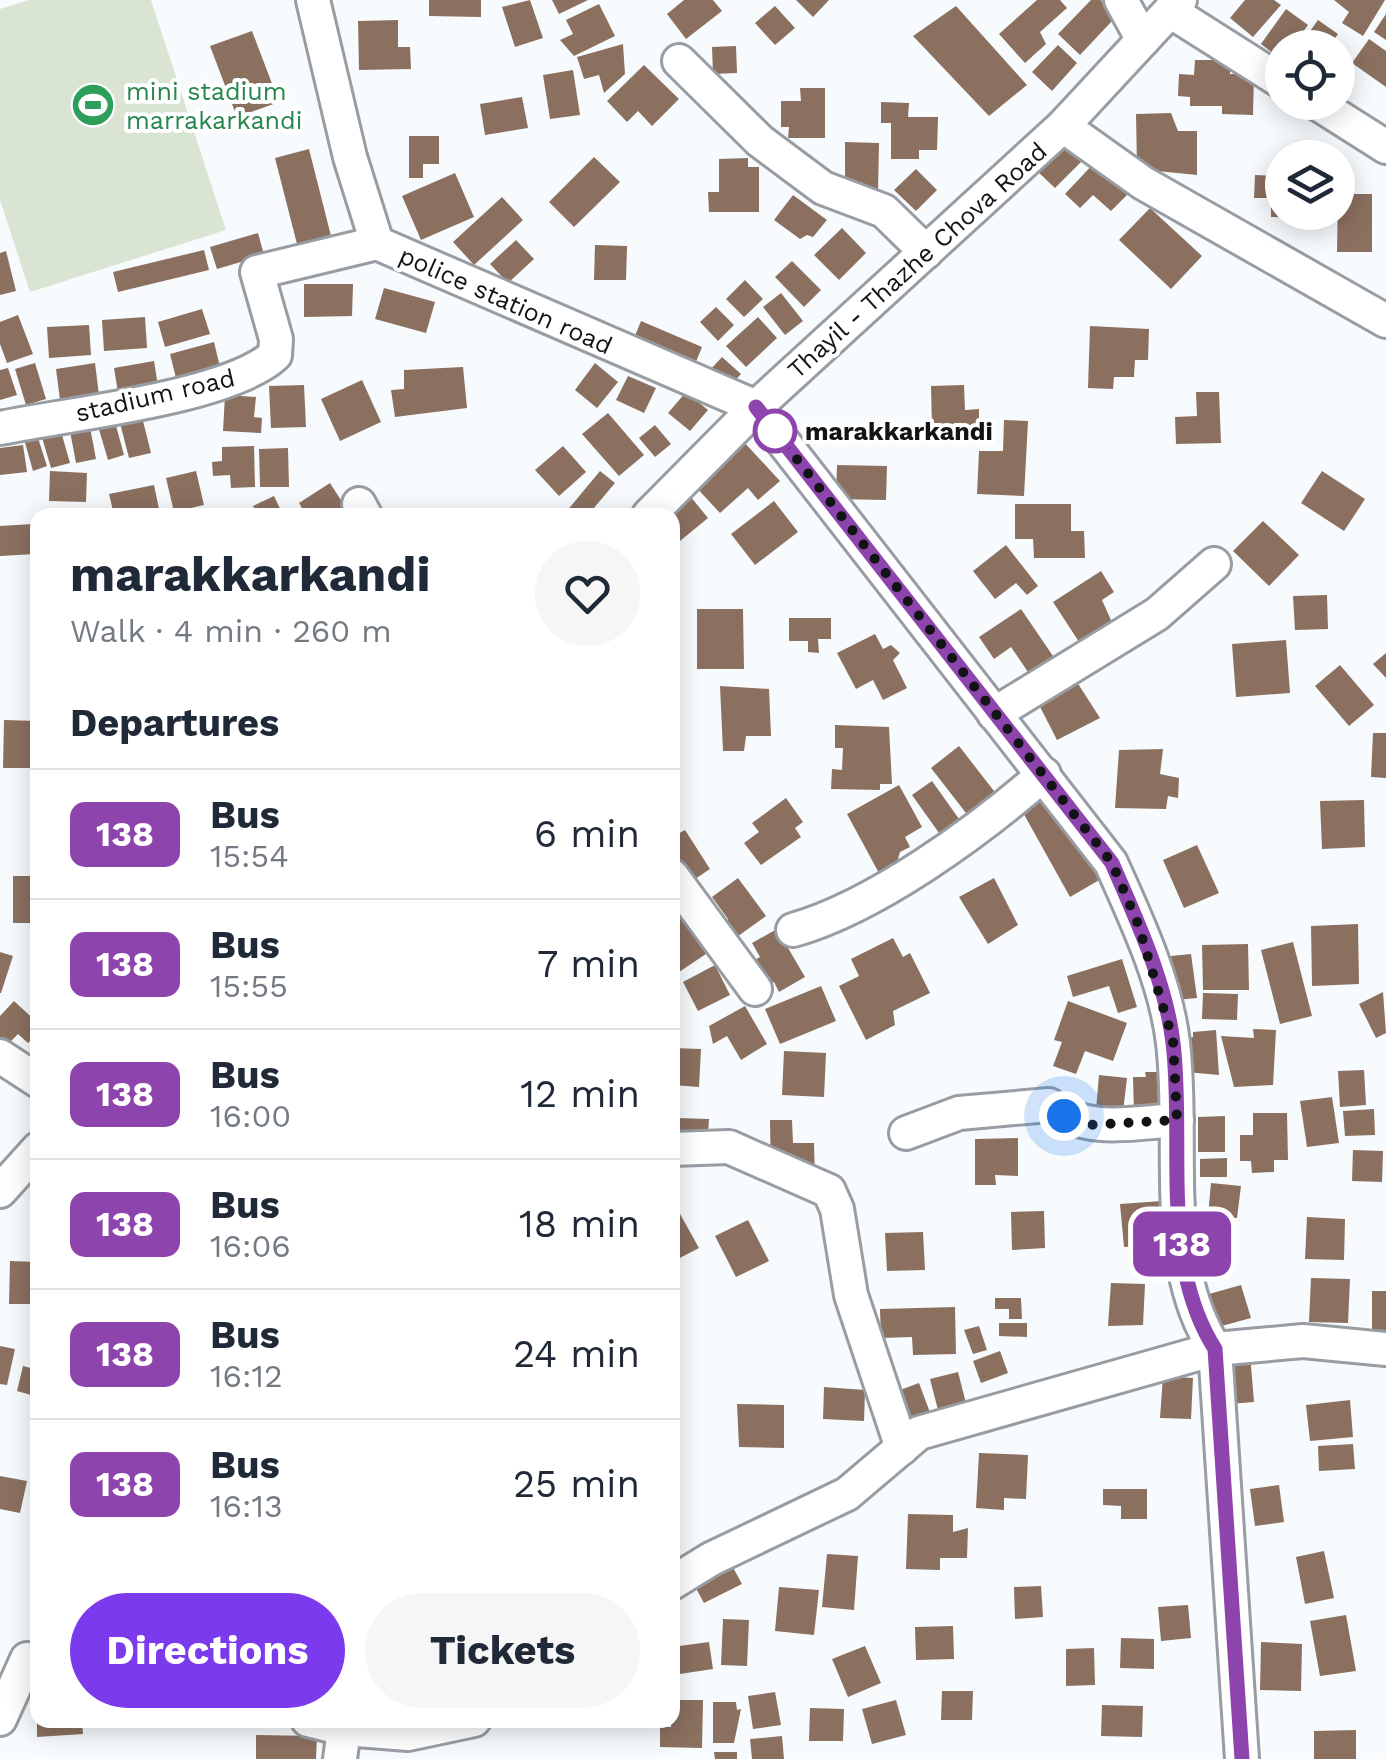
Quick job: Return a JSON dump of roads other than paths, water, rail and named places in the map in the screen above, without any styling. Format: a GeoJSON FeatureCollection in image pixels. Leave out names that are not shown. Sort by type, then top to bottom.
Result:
{"type":"FeatureCollection","features":[{"type":"Feature","properties":{"kind":"street","name":"police station road"},"geometry":{"type":"LineString","coordinates":[[313,0],[350,157],[378,243],[756,407]]}},
{"type":"Feature","properties":{"kind":"street"},"geometry":{"type":"LineString","coordinates":[[1121,0],[1143,40]]}},
{"type":"Feature","properties":{"kind":"street"},"geometry":{"type":"LineString","coordinates":[[1175,5],[1265,70]]}},
{"type":"Feature","properties":{"kind":"street","name":"Thayil - Thazhe Chova Road"},"geometry":{"type":"LineString","coordinates":[[656,508],[756,407],[1063,126],[1175,5]]}},
{"type":"Feature","properties":{"kind":"street"},"geometry":{"type":"LineString","coordinates":[[678,61],[760,141],[823,188],[884,210],[926,252]]}},
{"type":"Feature","properties":{"kind":"street"},"geometry":{"type":"LineString","coordinates":[[1343,120],[1386,147]]}},
{"type":"Feature","properties":{"kind":"street"},"geometry":{"type":"LineString","coordinates":[[1063,126],[1143,183],[1386,320]]}},
{"type":"Feature","properties":{"kind":"street","name":"stadium road"},"geometry":{"type":"LineString","coordinates":[[0,428],[171,396],[260,368],[275,356],[276,339],[257,272],[378,243]]}},
{"type":"Feature","properties":{"kind":"street"},"geometry":{"type":"LineString","coordinates":[[756,407],[1112,863],[1138,924],[1173,1040],[1180,1235],[1196,1320],[1215,1349],[1242,1759]]}},
{"type":"Feature","properties":{"kind":"street"},"geometry":{"type":"LineString","coordinates":[[994,714],[1157,614],[1214,564]]}},
{"type":"Feature","properties":{"kind":"street"},"geometry":{"type":"LineString","coordinates":[[793,930],[834,918],[955,846],[1044,774]]}},
{"type":"Feature","properties":{"kind":"street"},"geometry":{"type":"LineString","coordinates":[[680,887],[755,989]]}},
{"type":"Feature","properties":{"kind":"street"},"geometry":{"type":"LineString","coordinates":[[0,1056],[30,1076]]}},
{"type":"Feature","properties":{"kind":"street"},"geometry":{"type":"LineString","coordinates":[[906,1133],[959,1113],[1048,1105],[1088,1125],[1177,1120]]}},
{"type":"Feature","properties":{"kind":"street"},"geometry":{"type":"LineString","coordinates":[[680,1149],[729,1146],[830,1191],[837,1209],[851,1295],[902,1448]]}},
{"type":"Feature","properties":{"kind":"street"},"geometry":{"type":"LineString","coordinates":[[0,1191],[30,1159]]}},
{"type":"Feature","properties":{"kind":"street"},"geometry":{"type":"LineString","coordinates":[[680,1578],[710,1559],[848,1494],[920,1433],[1215,1349],[1303,1340],[1386,1349]]}},
{"type":"Feature","properties":{"kind":"street"},"geometry":{"type":"LineString","coordinates":[[0,1719],[30,1660]]}},
{"type":"Feature","properties":{"kind":"street"},"geometry":{"type":"LineString","coordinates":[[319,1728],[342,1744],[409,1738],[445,1728]]}},
{"type":"Feature","properties":{"kind":"place","name":"mini stadium marrakarkandi"},"geometry":{"type":"Point","coordinates":[93,105]}},
{"type":"Feature","properties":{"kind":"place","name":"marakkarkandi"},"geometry":{"type":"Point","coordinates":[775,431]}}]}
